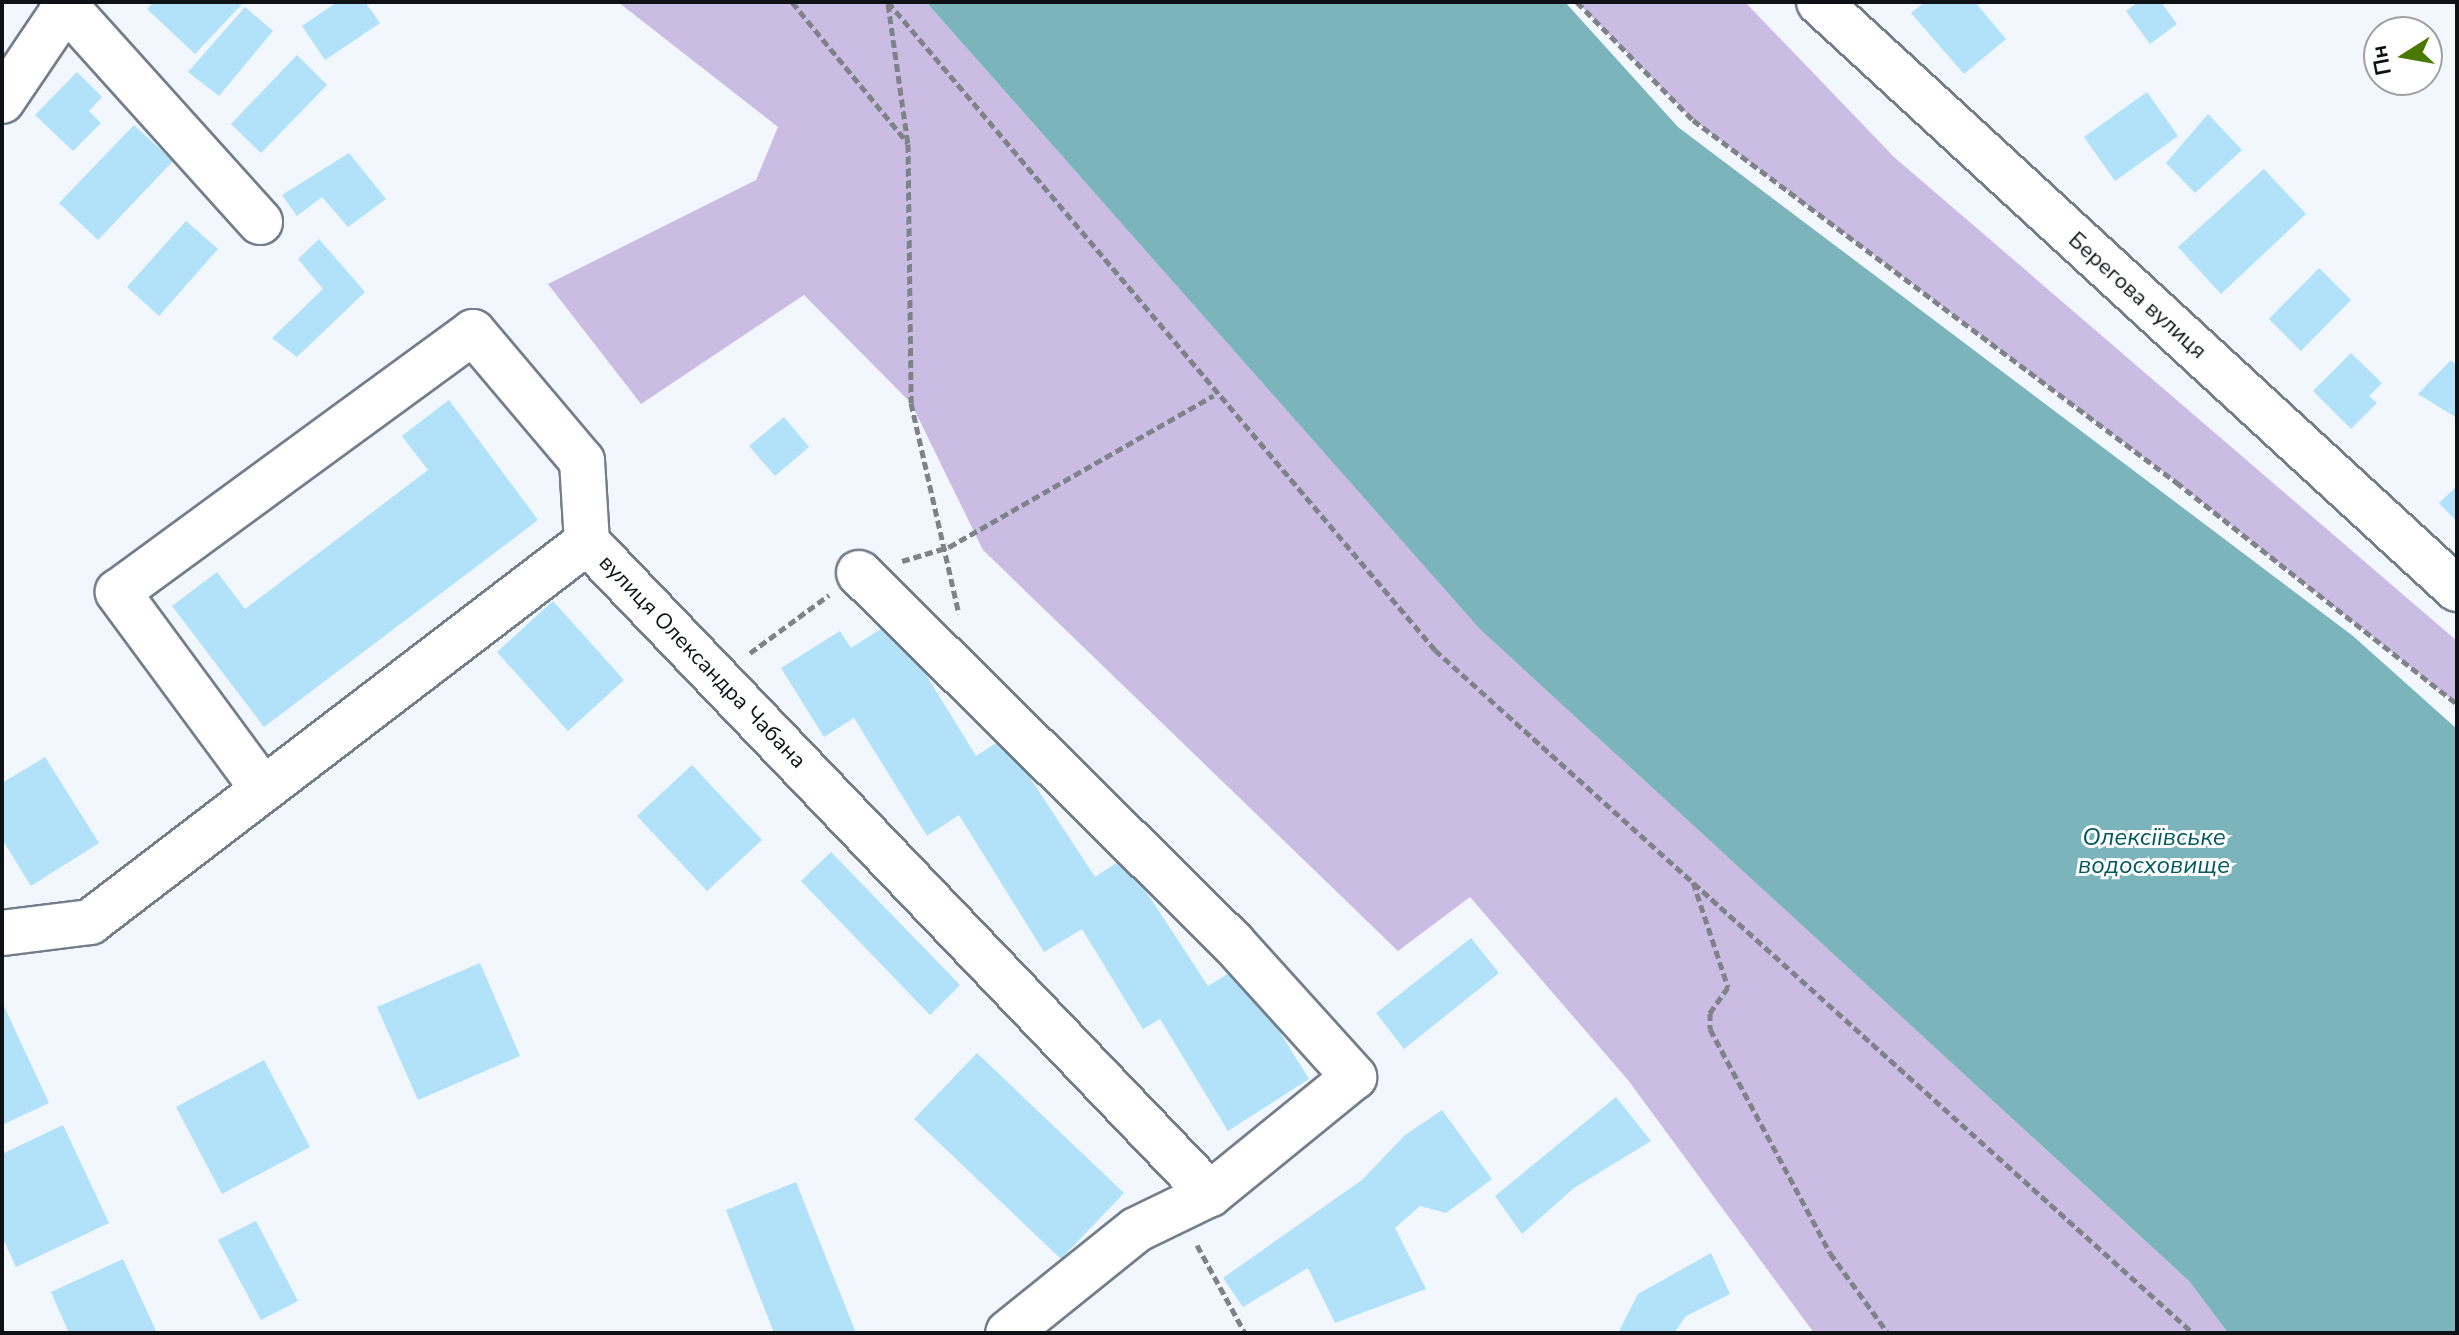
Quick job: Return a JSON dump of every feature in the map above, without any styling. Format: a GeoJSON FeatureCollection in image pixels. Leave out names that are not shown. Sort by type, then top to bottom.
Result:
{"type":"FeatureCollection","features":[{"type":"Feature","properties":{"kind":"street","name":"Берегова вулиця"},"geometry":{"type":"LineString","coordinates":[[1819,2],[2457,589]]}},
{"type":"Feature","properties":{"kind":"street"},"geometry":{"type":"LineString","coordinates":[[2,101],[64,4],[260,222]]}},
{"type":"Feature","properties":{"kind":"street"},"geometry":{"type":"LineString","coordinates":[[263,789],[118,592],[473,332],[582,461],[587,542]]}},
{"type":"Feature","properties":{"kind":"street","name":"вулиця Олександра Чабана"},"geometry":{"type":"LineString","coordinates":[[2,933],[90,922],[587,542],[718,676],[1195,1203]]}},
{"type":"Feature","properties":{"kind":"street"},"geometry":{"type":"LineString","coordinates":[[859,573],[968,677],[1233,943],[1354,1077],[1195,1203],[1136,1230],[1008,1333]]}},
{"type":"Feature","properties":{"kind":"path"},"geometry":{"type":"LineString","coordinates":[[792,2],[908,144]]}},
{"type":"Feature","properties":{"kind":"path"},"geometry":{"type":"LineString","coordinates":[[888,2],[908,144],[911,403],[949,547],[968,677]]}},
{"type":"Feature","properties":{"kind":"path"},"geometry":{"type":"LineString","coordinates":[[888,2],[1214,395],[1435,650],[2193,1333]]}},
{"type":"Feature","properties":{"kind":"path"},"geometry":{"type":"LineString","coordinates":[[1577,2],[1693,120],[2176,482],[2457,704]]}},
{"type":"Feature","properties":{"kind":"path"},"geometry":{"type":"LineString","coordinates":[[718,676],[859,573],[949,547],[1214,395]]}},
{"type":"Feature","properties":{"kind":"path"},"geometry":{"type":"LineString","coordinates":[[1693,882],[1728,987],[1710,1013],[1710,1029],[1830,1253],[1888,1333]]}},
{"type":"Feature","properties":{"kind":"path"},"geometry":{"type":"LineString","coordinates":[[1195,1203],[1245,1333]]}},
{"type":"Feature","properties":{"kind":"shaded area"},"geometry":{"type":"Polygon","coordinates":[[[618,2],[926,2],[1480,628],[2189,1281],[2228,1333],[1814,1333],[1628,1080],[1470,897],[1398,951],[983,550],[911,403],[804,295],[641,404],[548,284],[756,180],[778,127],[618,2]]]}},
{"type":"Feature","properties":{"kind":"shaded area"},"geometry":{"type":"Polygon","coordinates":[[[1577,2],[1745,2],[1894,157],[2457,641],[2457,704],[2176,482],[1693,120],[1577,2]]]}},
{"type":"Feature","properties":{"kind":"water","name":"Олексіївське водосховище"},"geometry":{"type":"Polygon","coordinates":[[[926,2],[1565,2],[1678,127],[2353,636],[2457,729],[2457,1333],[2228,1333],[2189,1281],[1480,629],[926,2]]]}},
{"type":"Feature","properties":{"kind":"building"},"geometry":{"type":"Polygon","coordinates":[[[154,2],[244,2],[195,54],[147,9],[154,2]]]}},
{"type":"Feature","properties":{"kind":"building"},"geometry":{"type":"Polygon","coordinates":[[[337,2],[365,2],[380,23],[325,60],[302,26],[337,2]]]}},
{"type":"Feature","properties":{"kind":"building"},"geometry":{"type":"Polygon","coordinates":[[[1925,2],[1975,2],[2006,39],[1964,74],[1911,13],[1925,2]]]}},
{"type":"Feature","properties":{"kind":"building"},"geometry":{"type":"Polygon","coordinates":[[[2138,2],[2161,2],[2177,24],[2150,44],[2126,11],[2138,2]]]}},
{"type":"Feature","properties":{"kind":"building"},"geometry":{"type":"Polygon","coordinates":[[[245,7],[273,31],[219,96],[188,72],[245,7]]]}},
{"type":"Feature","properties":{"kind":"building"},"geometry":{"type":"Polygon","coordinates":[[[297,55],[327,85],[261,153],[231,124],[297,55]]]}},
{"type":"Feature","properties":{"kind":"building"},"geometry":{"type":"Polygon","coordinates":[[[77,72],[102,97],[89,111],[101,123],[73,151],[35,115],[77,72]]]}},
{"type":"Feature","properties":{"kind":"building"},"geometry":{"type":"Polygon","coordinates":[[[2147,92],[2178,136],[2115,181],[2084,137],[2147,92]]]}},
{"type":"Feature","properties":{"kind":"building"},"geometry":{"type":"Polygon","coordinates":[[[2208,114],[2242,150],[2195,193],[2166,163],[2208,114]]]}},
{"type":"Feature","properties":{"kind":"building"},"geometry":{"type":"Polygon","coordinates":[[[134,125],[173,161],[98,240],[59,203],[134,125]]]}},
{"type":"Feature","properties":{"kind":"building"},"geometry":{"type":"Polygon","coordinates":[[[349,153],[386,199],[348,227],[322,197],[297,216],[282,195],[349,153]]]}},
{"type":"Feature","properties":{"kind":"building"},"geometry":{"type":"Polygon","coordinates":[[[2264,169],[2306,214],[2221,294],[2178,247],[2264,169]]]}},
{"type":"Feature","properties":{"kind":"building"},"geometry":{"type":"Polygon","coordinates":[[[186,221],[218,249],[159,316],[127,287],[186,221]]]}},
{"type":"Feature","properties":{"kind":"building"},"geometry":{"type":"Polygon","coordinates":[[[319,239],[365,292],[297,357],[272,338],[323,289],[298,259],[319,239]]]}},
{"type":"Feature","properties":{"kind":"building"},"geometry":{"type":"Polygon","coordinates":[[[2319,268],[2351,300],[2301,351],[2269,319],[2319,268]]]}},
{"type":"Feature","properties":{"kind":"building"},"geometry":{"type":"Polygon","coordinates":[[[2351,353],[2382,383],[2369,396],[2377,403],[2351,429],[2313,391],[2351,353]]]}},
{"type":"Feature","properties":{"kind":"building"},"geometry":{"type":"Polygon","coordinates":[[[2451,360],[2457,366],[2457,418],[2418,394],[2451,360]]]}},
{"type":"Feature","properties":{"kind":"building"},"geometry":{"type":"Polygon","coordinates":[[[449,400],[538,520],[264,727],[172,606],[217,572],[245,609],[428,470],[402,436],[449,400]]]}},
{"type":"Feature","properties":{"kind":"building"},"geometry":{"type":"Polygon","coordinates":[[[784,417],[809,447],[775,476],[749,446],[784,417]]]}},
{"type":"Feature","properties":{"kind":"building"},"geometry":{"type":"Polygon","coordinates":[[[2457,486],[2457,522],[2439,503],[2457,486]]]}},
{"type":"Feature","properties":{"kind":"building"},"geometry":{"type":"Polygon","coordinates":[[[553,601],[624,680],[568,731],[497,652],[553,601]]]}},
{"type":"Feature","properties":{"kind":"building"},"geometry":{"type":"Polygon","coordinates":[[[893,621],[976,756],[1004,738],[1095,877],[1124,858],[1208,986],[1239,967],[1309,1079],[1228,1131],[1160,1019],[1143,1029],[1082,929],[1044,952],[959,815],[927,836],[854,718],[824,737],[781,668],[840,631],[851,648],[893,621]]]}},
{"type":"Feature","properties":{"kind":"building"},"geometry":{"type":"Polygon","coordinates":[[[45,757],[99,843],[31,886],[2,839],[2,783],[45,757]]]}},
{"type":"Feature","properties":{"kind":"building"},"geometry":{"type":"Polygon","coordinates":[[[692,765],[762,840],[707,891],[637,816],[692,765]]]}},
{"type":"Feature","properties":{"kind":"building"},"geometry":{"type":"Polygon","coordinates":[[[831,852],[960,985],[930,1015],[801,881],[831,852]]]}},
{"type":"Feature","properties":{"kind":"building"},"geometry":{"type":"Polygon","coordinates":[[[1471,938],[1499,973],[1404,1049],[1376,1013],[1471,938]]]}},
{"type":"Feature","properties":{"kind":"building"},"geometry":{"type":"Polygon","coordinates":[[[480,963],[520,1056],[418,1100],[377,1007],[480,963]]]}},
{"type":"Feature","properties":{"kind":"building"},"geometry":{"type":"Polygon","coordinates":[[[2,1002],[49,1103],[2,1125],[2,1002]]]}},
{"type":"Feature","properties":{"kind":"building"},"geometry":{"type":"Polygon","coordinates":[[[977,1053],[1124,1193],[1061,1259],[914,1119],[977,1053]]]}},
{"type":"Feature","properties":{"kind":"building"},"geometry":{"type":"Polygon","coordinates":[[[264,1060],[310,1147],[222,1194],[176,1107],[264,1060]]]}},
{"type":"Feature","properties":{"kind":"building"},"geometry":{"type":"Polygon","coordinates":[[[1616,1097],[1651,1141],[1574,1188],[1522,1234],[1495,1196],[1616,1097]]]}},
{"type":"Feature","properties":{"kind":"building"},"geometry":{"type":"Polygon","coordinates":[[[1442,1110],[1492,1179],[1446,1213],[1420,1206],[1395,1228],[1426,1289],[1335,1323],[1308,1268],[1243,1307],[1223,1278],[1362,1180],[1405,1135],[1442,1110]]]}},
{"type":"Feature","properties":{"kind":"building"},"geometry":{"type":"Polygon","coordinates":[[[63,1125],[109,1223],[16,1267],[2,1236],[2,1154],[63,1125]]]}},
{"type":"Feature","properties":{"kind":"building"},"geometry":{"type":"Polygon","coordinates":[[[796,1182],[856,1333],[774,1333],[726,1210],[796,1182]]]}},
{"type":"Feature","properties":{"kind":"building"},"geometry":{"type":"Polygon","coordinates":[[[256,1221],[298,1301],[261,1320],[218,1240],[256,1221]]]}},
{"type":"Feature","properties":{"kind":"building"},"geometry":{"type":"Polygon","coordinates":[[[1711,1253],[1730,1294],[1686,1316],[1674,1333],[1618,1333],[1638,1294],[1711,1253]]]}},
{"type":"Feature","properties":{"kind":"building"},"geometry":{"type":"Polygon","coordinates":[[[123,1259],[157,1333],[69,1333],[51,1292],[123,1259]]]}}]}
